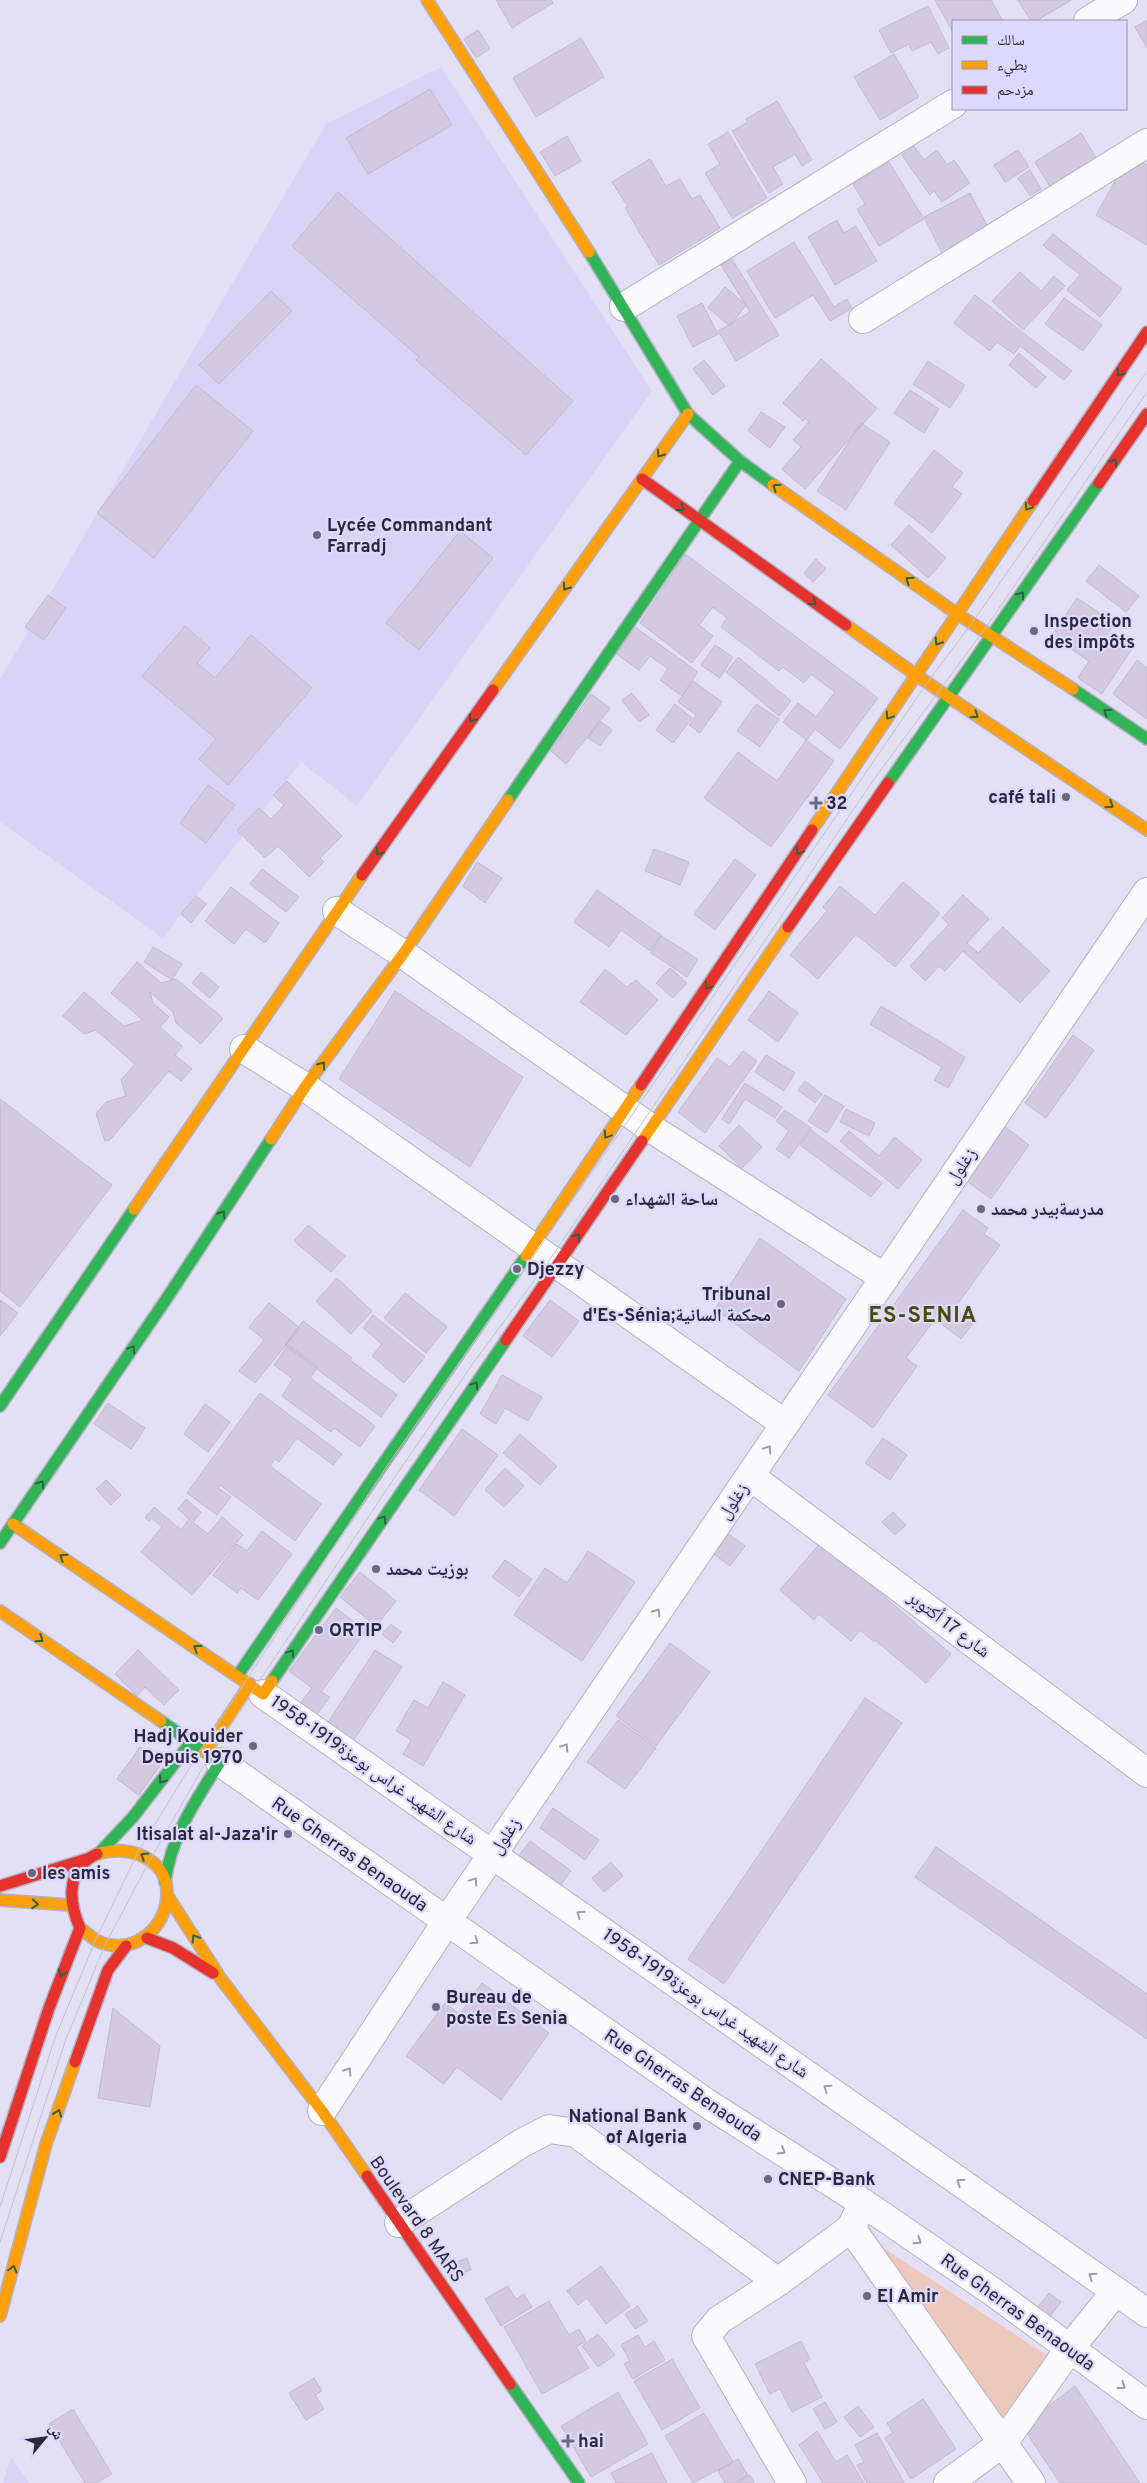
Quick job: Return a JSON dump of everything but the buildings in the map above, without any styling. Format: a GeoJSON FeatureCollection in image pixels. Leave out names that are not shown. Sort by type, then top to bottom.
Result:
{"type":"FeatureCollection","features":[{"type":"Feature","properties":{"kind":"main road"},"geometry":{"type":"LineString","coordinates":[[427,0],[624,307],[688,414],[740,462],[956,613],[1147,739]]}},
{"type":"Feature","properties":{"kind":"main road"},"geometry":{"type":"LineString","coordinates":[[238,1675],[307,1578],[408,1425],[533,1246],[956,613],[1147,332]]}},
{"type":"Feature","properties":{"kind":"main road"},"geometry":{"type":"LineString","coordinates":[[0,1406],[337,912],[688,414]]}},
{"type":"Feature","properties":{"kind":"main road"},"geometry":{"type":"LineString","coordinates":[[87,1859],[72,1880],[70,1905],[80,1928],[95,1941],[106,1945],[126,1946],[147,1938],[158,1926],[166,1911],[167,1895],[165,1882],[168,1861],[178,1833],[213,1757],[257,1689],[652,1129],[947,696],[993,636],[1147,414]]}},
{"type":"Feature","properties":{"kind":"main road"},"geometry":{"type":"LineString","coordinates":[[0,1543],[167,1298],[305,1087],[403,954],[698,520],[740,462]]}},
{"type":"Feature","properties":{"kind":"main road"},"geometry":{"type":"LineString","coordinates":[[642,479],[916,675],[1147,830]]}},
{"type":"Feature","properties":{"kind":"main road"},"geometry":{"type":"LineString","coordinates":[[14,1524],[257,1689]]}},
{"type":"Feature","properties":{"kind":"main road"},"geometry":{"type":"LineString","coordinates":[[0,1611],[213,1757]]}},
{"type":"Feature","properties":{"kind":"main road"},"geometry":{"type":"LineString","coordinates":[[0,1886],[87,1859],[101,1851],[143,1805],[191,1742]]}},
{"type":"Feature","properties":{"kind":"main road"},"geometry":{"type":"LineString","coordinates":[[101,1851],[119,1848],[138,1852],[150,1860],[159,1870],[165,1882]]}},
{"type":"Feature","properties":{"kind":"main road"},"geometry":{"type":"LineString","coordinates":[[167,1895],[221,1979]]}},
{"type":"Feature","properties":{"kind":"main road"},"geometry":{"type":"LineString","coordinates":[[0,1900],[70,1905]]}},
{"type":"Feature","properties":{"kind":"main road"},"geometry":{"type":"LineString","coordinates":[[0,2157],[49,2008],[80,1928]]}},
{"type":"Feature","properties":{"kind":"main road"},"geometry":{"type":"LineString","coordinates":[[147,1938],[198,1962],[221,1979]]}},
{"type":"Feature","properties":{"kind":"main road"},"geometry":{"type":"LineString","coordinates":[[0,2316],[46,2144],[108,1970],[115,1958],[126,1946]]}},
{"type":"Feature","properties":{"kind":"main road","name":"Boulevard 8 MARS"},"geometry":{"type":"LineString","coordinates":[[221,1979],[322,2111],[579,2483]]}},
{"type":"Feature","properties":{"kind":"street"},"geometry":{"type":"LineString","coordinates":[[1090,20],[1123,0]]}},
{"type":"Feature","properties":{"kind":"street"},"geometry":{"type":"LineString","coordinates":[[624,307],[952,105]]}},
{"type":"Feature","properties":{"kind":"street"},"geometry":{"type":"LineString","coordinates":[[863,319],[1147,143]]}},
{"type":"Feature","properties":{"kind":"street","name":"زغلول"},"geometry":{"type":"LineString","coordinates":[[322,2111],[493,1853],[1147,892]]}},
{"type":"Feature","properties":{"kind":"street"},"geometry":{"type":"LineString","coordinates":[[337,912],[403,954],[652,1129],[884,1278]]}},
{"type":"Feature","properties":{"kind":"street"},"geometry":{"type":"LineString","coordinates":[[244,1049],[305,1087],[785,1424]]}},
{"type":"Feature","properties":{"kind":"street","name":"شارع 17 أكتوبر"},"geometry":{"type":"LineString","coordinates":[[750,1476],[1147,1773]]}},
{"type":"Feature","properties":{"kind":"street","name":"شارع الشهيد غراس بوعزة1919-1958"},"geometry":{"type":"LineString","coordinates":[[257,1689],[1147,2313]]}},
{"type":"Feature","properties":{"kind":"street","name":"Rue Gherras Benaouda"},"geometry":{"type":"LineString","coordinates":[[213,1757],[705,2102],[862,2202],[1070,2348],[1147,2405]]}},
{"type":"Feature","properties":{"kind":"street"},"geometry":{"type":"LineString","coordinates":[[399,2223],[522,2143],[549,2129],[558,2130],[576,2133],[778,2282]]}},
{"type":"Feature","properties":{"kind":"street"},"geometry":{"type":"LineString","coordinates":[[792,2483],[706,2336],[719,2320],[778,2282],[851,2228],[862,2202]]}},
{"type":"Feature","properties":{"kind":"street"},"geometry":{"type":"LineString","coordinates":[[851,2228],[1004,2442],[1031,2483]]}},
{"type":"Feature","properties":{"kind":"street"},"geometry":{"type":"LineString","coordinates":[[948,2483],[1004,2442],[1070,2348],[1115,2292]]}},
{"type":"Feature","properties":{"kind":"shaded area","name":"Lycée Commandant Farradj"},"geometry":{"type":"Polygon","coordinates":[[[441,67],[652,391],[357,806],[301,762],[163,938],[0,822],[0,679],[326,124],[441,67]]]}},
{"type":"Feature","properties":{"kind":"shaded area"},"geometry":{"type":"Polygon","coordinates":[[[882,2247],[1057,2362],[1007,2424],[882,2247]]]}},
{"type":"Feature","properties":{"kind":"shaded area"},"geometry":{"type":"Polygon","coordinates":[[[11,2457],[29,2483],[3,2483],[11,2457]]]}},
{"type":"Feature","properties":{"kind":"tram line"},"geometry":{"type":"LineString","coordinates":[[0,2207],[55,2038],[95,1941],[138,1852],[201,1749],[389,1463],[632,1115],[927,683],[972,623],[1147,371]]}},
{"type":"Feature","properties":{"kind":"tram line"},"geometry":{"type":"LineString","coordinates":[[0,2242],[66,2039],[105,1945],[150,1860],[210,1755],[399,1471],[474,1362],[551,1258],[872,782],[984,630],[1147,392]]}},
{"type":"Feature","properties":{"kind":"traffic: fast"},"geometry":{"type":"LineString","coordinates":[[589,252],[688,414],[740,461],[773,485]]}},
{"type":"Feature","properties":{"kind":"traffic: fast"},"geometry":{"type":"LineString","coordinates":[[508,800],[740,461]]}},
{"type":"Feature","properties":{"kind":"traffic: fast"},"geometry":{"type":"LineString","coordinates":[[888,783],[1099,483]]}},
{"type":"Feature","properties":{"kind":"traffic: fast"},"geometry":{"type":"LineString","coordinates":[[1073,689],[1147,739]]}},
{"type":"Feature","properties":{"kind":"traffic: fast"},"geometry":{"type":"LineString","coordinates":[[0,1543],[167,1298],[271,1139]]}},
{"type":"Feature","properties":{"kind":"traffic: fast"},"geometry":{"type":"LineString","coordinates":[[0,1406],[134,1209]]}},
{"type":"Feature","properties":{"kind":"traffic: fast"},"geometry":{"type":"LineString","coordinates":[[238,1675],[526,1256]]}},
{"type":"Feature","properties":{"kind":"traffic: fast"},"geometry":{"type":"LineString","coordinates":[[272,1681],[506,1340]]}},
{"type":"Feature","properties":{"kind":"traffic: fast"},"geometry":{"type":"LineString","coordinates":[[161,1721],[220,1762],[179,1834],[168,1865],[165,1882]]}},
{"type":"Feature","properties":{"kind":"traffic: fast"},"geometry":{"type":"LineString","coordinates":[[101,1851],[133,1817],[191,1742]]}},
{"type":"Feature","properties":{"kind":"traffic: fast"},"geometry":{"type":"LineString","coordinates":[[510,2384],[579,2483]]}},
{"type":"Feature","properties":{"kind":"traffic: slow"},"geometry":{"type":"LineString","coordinates":[[427,0],[589,252]]}},
{"type":"Feature","properties":{"kind":"traffic: slow"},"geometry":{"type":"LineString","coordinates":[[493,690],[688,414]]}},
{"type":"Feature","properties":{"kind":"traffic: slow"},"geometry":{"type":"LineString","coordinates":[[773,485],[956,613],[1073,689]]}},
{"type":"Feature","properties":{"kind":"traffic: slow"},"geometry":{"type":"LineString","coordinates":[[812,830],[1033,501]]}},
{"type":"Feature","properties":{"kind":"traffic: slow"},"geometry":{"type":"LineString","coordinates":[[846,625],[916,675],[1147,830]]}},
{"type":"Feature","properties":{"kind":"traffic: slow"},"geometry":{"type":"LineString","coordinates":[[271,1139],[305,1087],[403,954],[508,800]]}},
{"type":"Feature","properties":{"kind":"traffic: slow"},"geometry":{"type":"LineString","coordinates":[[134,1209],[362,875]]}},
{"type":"Feature","properties":{"kind":"traffic: slow"},"geometry":{"type":"LineString","coordinates":[[642,1141],[788,927]]}},
{"type":"Feature","properties":{"kind":"traffic: slow"},"geometry":{"type":"LineString","coordinates":[[526,1256],[641,1085]]}},
{"type":"Feature","properties":{"kind":"traffic: slow"},"geometry":{"type":"LineString","coordinates":[[13,1524],[263,1694],[272,1681]]}},
{"type":"Feature","properties":{"kind":"traffic: slow"},"geometry":{"type":"LineString","coordinates":[[0,1611],[161,1721]]}},
{"type":"Feature","properties":{"kind":"traffic: slow"},"geometry":{"type":"LineString","coordinates":[[205,1752],[250,1684]]}},
{"type":"Feature","properties":{"kind":"traffic: slow"},"geometry":{"type":"LineString","coordinates":[[80,1928],[102,1943],[115,1946],[127,1945],[148,1935],[162,1916],[166,1904],[165,1880],[160,1870],[152,1862],[131,1852],[108,1851],[97,1854]]}},
{"type":"Feature","properties":{"kind":"traffic: slow"},"geometry":{"type":"LineString","coordinates":[[167,1895],[221,1979],[322,2111],[367,2176]]}},
{"type":"Feature","properties":{"kind":"traffic: slow"},"geometry":{"type":"LineString","coordinates":[[0,1900],[70,1905]]}},
{"type":"Feature","properties":{"kind":"traffic: slow"},"geometry":{"type":"LineString","coordinates":[[0,2316],[46,2144],[75,2062]]}},
{"type":"Feature","properties":{"kind":"traffic: jam"},"geometry":{"type":"LineString","coordinates":[[1033,501],[1147,332]]}},
{"type":"Feature","properties":{"kind":"traffic: jam"},"geometry":{"type":"LineString","coordinates":[[1099,483],[1147,414]]}},
{"type":"Feature","properties":{"kind":"traffic: jam"},"geometry":{"type":"LineString","coordinates":[[642,479],[846,625]]}},
{"type":"Feature","properties":{"kind":"traffic: jam"},"geometry":{"type":"LineString","coordinates":[[362,875],[493,690]]}},
{"type":"Feature","properties":{"kind":"traffic: jam"},"geometry":{"type":"LineString","coordinates":[[788,927],[888,783]]}},
{"type":"Feature","properties":{"kind":"traffic: jam"},"geometry":{"type":"LineString","coordinates":[[641,1085],[812,830]]}},
{"type":"Feature","properties":{"kind":"traffic: jam"},"geometry":{"type":"LineString","coordinates":[[506,1340],[642,1141]]}},
{"type":"Feature","properties":{"kind":"traffic: jam"},"geometry":{"type":"LineString","coordinates":[[0,2157],[49,2008],[80,1928],[73,1907],[72,1886],[75,1876],[87,1860],[97,1854]]}},
{"type":"Feature","properties":{"kind":"traffic: jam"},"geometry":{"type":"LineString","coordinates":[[0,1886],[87,1859]]}},
{"type":"Feature","properties":{"kind":"traffic: jam"},"geometry":{"type":"LineString","coordinates":[[147,1938],[173,1948],[213,1973]]}},
{"type":"Feature","properties":{"kind":"traffic: jam"},"geometry":{"type":"LineString","coordinates":[[75,2062],[108,1970],[126,1946]]}},
{"type":"Feature","properties":{"kind":"traffic: jam"},"geometry":{"type":"LineString","coordinates":[[367,2176],[510,2384]]}},
{"type":"Feature","properties":{"kind":"place","name":"Lycée Commandant Farradj"},"geometry":{"type":"Point","coordinates":[317,535]}},
{"type":"Feature","properties":{"kind":"place","name":"Inspection des impôts"},"geometry":{"type":"Point","coordinates":[1034,631]}},
{"type":"Feature","properties":{"kind":"place","name":"café tali"},"geometry":{"type":"Point","coordinates":[1066,797]}},
{"type":"Feature","properties":{"kind":"place","name":"32"},"geometry":{"type":"Point","coordinates":[816,803]}},
{"type":"Feature","properties":{"kind":"place","name":"ساحة الشهداء"},"geometry":{"type":"Point","coordinates":[615,1199]}},
{"type":"Feature","properties":{"kind":"place","name":"مدرسةبيدر محمد"},"geometry":{"type":"Point","coordinates":[981,1209]}},
{"type":"Feature","properties":{"kind":"place","name":"Djezzy"},"geometry":{"type":"Point","coordinates":[517,1269]}},
{"type":"Feature","properties":{"kind":"place","name":"Tribunal d'Es-Sénia;محكمة السانية"},"geometry":{"type":"Point","coordinates":[781,1304]}},
{"type":"Feature","properties":{"kind":"place","name":"بوزيت محمد"},"geometry":{"type":"Point","coordinates":[376,1569]}},
{"type":"Feature","properties":{"kind":"place","name":"ORTIP"},"geometry":{"type":"Point","coordinates":[319,1630]}},
{"type":"Feature","properties":{"kind":"place","name":"Hadj Kouider Depuis 1970"},"geometry":{"type":"Point","coordinates":[253,1746]}},
{"type":"Feature","properties":{"kind":"place","name":"Itisalat al-Jaza'ir"},"geometry":{"type":"Point","coordinates":[288,1834]}},
{"type":"Feature","properties":{"kind":"place","name":"les amis"},"geometry":{"type":"Point","coordinates":[32,1873]}},
{"type":"Feature","properties":{"kind":"place","name":"Bureau de poste Es Senia"},"geometry":{"type":"Point","coordinates":[436,2007]}},
{"type":"Feature","properties":{"kind":"place","name":"National Bank of Algeria"},"geometry":{"type":"Point","coordinates":[697,2126]}},
{"type":"Feature","properties":{"kind":"place","name":"CNEP-Bank"},"geometry":{"type":"Point","coordinates":[768,2179]}},
{"type":"Feature","properties":{"kind":"place","name":"El Amir"},"geometry":{"type":"Point","coordinates":[867,2296]}},
{"type":"Feature","properties":{"kind":"place","name":"hai"},"geometry":{"type":"Point","coordinates":[568,2441]}},
{"type":"Feature","properties":{"kind":"district","name":"ES-SENIA"},"geometry":{"type":"Point","coordinates":[923,1314]}}]}
